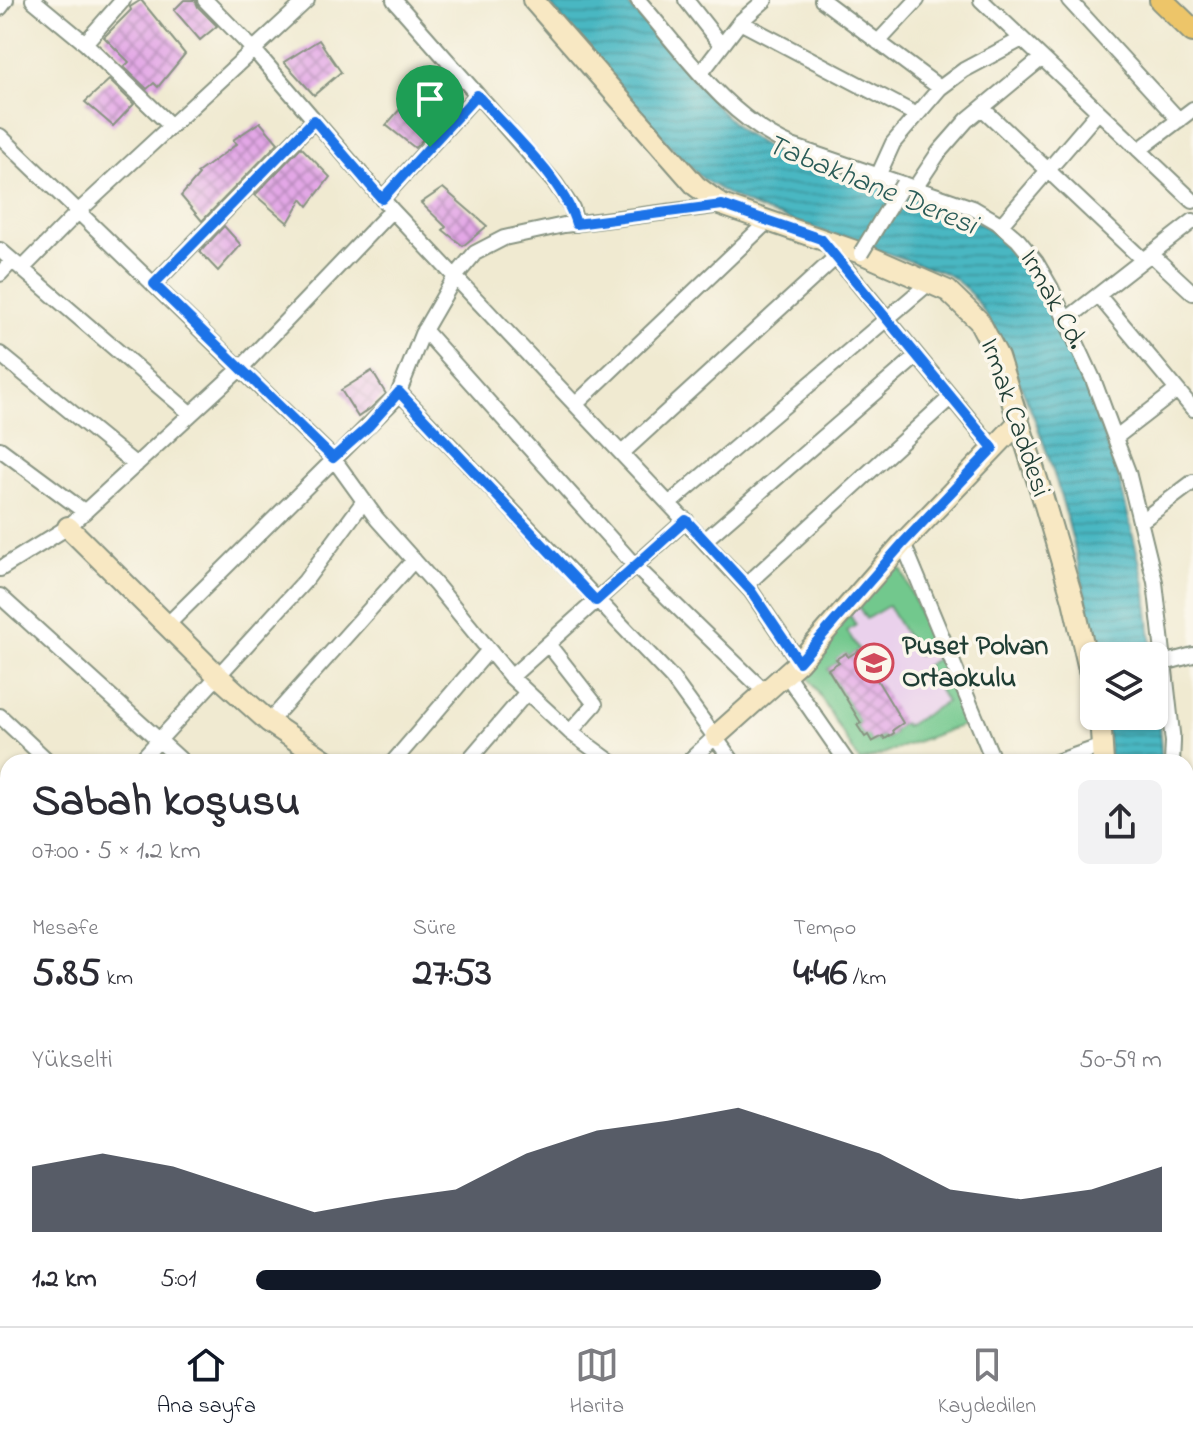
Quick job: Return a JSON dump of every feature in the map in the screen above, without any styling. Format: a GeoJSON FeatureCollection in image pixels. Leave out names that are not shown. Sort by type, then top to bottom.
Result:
{"type":"FeatureCollection","features":[{"type":"Feature","properties":{"kind":"main road"},"geometry":{"type":"LineString","coordinates":[[1161,0],[1193,31]]}},
{"type":"Feature","properties":{"kind":"street"},"geometry":{"type":"LineString","coordinates":[[0,8],[6,0]]}},
{"type":"Feature","properties":{"kind":"street"},"geometry":{"type":"LineString","coordinates":[[33,0],[85,43],[171,126]]}},
{"type":"Feature","properties":{"kind":"street"},"geometry":{"type":"LineString","coordinates":[[85,43],[123,0]]}},
{"type":"Feature","properties":{"kind":"street"},"geometry":{"type":"LineString","coordinates":[[205,0],[254,50],[387,204],[746,585],[842,754]]}},
{"type":"Feature","properties":{"kind":"street"},"geometry":{"type":"LineString","coordinates":[[0,274],[17,265],[79,211],[307,0]]}},
{"type":"Feature","properties":{"kind":"street"},"geometry":{"type":"LineString","coordinates":[[394,0],[555,183],[572,208],[576,224]]}},
{"type":"Feature","properties":{"kind":"street","name":"Irmak Caddesi"},"geometry":{"type":"LineString","coordinates":[[533,0],[696,186],[722,205],[861,253],[948,291],[979,321],[998,357],[1019,422],[1083,642]]}},
{"type":"Feature","properties":{"kind":"street","name":"Irmak Cd."},"geometry":{"type":"LineString","coordinates":[[638,0],[747,122],[768,136],[973,208],[1001,225],[1036,262],[1093,379],[1128,472],[1155,582],[1162,642]]}},
{"type":"Feature","properties":{"kind":"street"},"geometry":{"type":"LineString","coordinates":[[686,0],[722,46]]}},
{"type":"Feature","properties":{"kind":"street"},"geometry":{"type":"LineString","coordinates":[[701,73],[740,22],[765,0]]}},
{"type":"Feature","properties":{"kind":"street"},"geometry":{"type":"LineString","coordinates":[[822,0],[940,88]]}},
{"type":"Feature","properties":{"kind":"street"},"geometry":{"type":"LineString","coordinates":[[878,42],[916,0]]}},
{"type":"Feature","properties":{"kind":"street"},"geometry":{"type":"LineString","coordinates":[[981,0],[1193,201]]}},
{"type":"Feature","properties":{"kind":"street"},"geometry":{"type":"LineString","coordinates":[[1069,0],[1179,120]]}},
{"type":"Feature","properties":{"kind":"street"},"geometry":{"type":"LineString","coordinates":[[740,22],[917,115]]}},
{"type":"Feature","properties":{"kind":"street"},"geometry":{"type":"LineString","coordinates":[[878,176],[893,143],[940,88],[964,70],[1022,39]]}},
{"type":"Feature","properties":{"kind":"street"},"geometry":{"type":"LineString","coordinates":[[861,253],[909,186],[939,152],[982,108],[1042,58]]}},
{"type":"Feature","properties":{"kind":"street"},"geometry":{"type":"LineString","coordinates":[[0,569],[68,527],[241,368],[387,204],[477,95]]}},
{"type":"Feature","properties":{"kind":"street"},"geometry":{"type":"LineString","coordinates":[[982,108],[1048,171],[1193,293]]}},
{"type":"Feature","properties":{"kind":"street"},"geometry":{"type":"LineString","coordinates":[[1139,150],[1193,109]]}},
{"type":"Feature","properties":{"kind":"street"},"geometry":{"type":"LineString","coordinates":[[1001,225],[1098,112]]}},
{"type":"Feature","properties":{"kind":"street"},"geometry":{"type":"LineString","coordinates":[[154,284],[314,120]]}},
{"type":"Feature","properties":{"kind":"street"},"geometry":{"type":"LineString","coordinates":[[0,136],[333,458],[364,501],[511,677],[570,732],[600,754]]}},
{"type":"Feature","properties":{"kind":"street"},"geometry":{"type":"LineString","coordinates":[[166,626],[333,458],[369,426],[399,392],[424,330],[455,277],[475,253],[504,238],[576,224],[722,205]]}},
{"type":"Feature","properties":{"kind":"street"},"geometry":{"type":"LineString","coordinates":[[576,404],[768,221]]}},
{"type":"Feature","properties":{"kind":"street"},"geometry":{"type":"LineString","coordinates":[[1066,320],[1193,221]]}},
{"type":"Feature","properties":{"kind":"street"},"geometry":{"type":"LineString","coordinates":[[821,239],[993,448]]}},
{"type":"Feature","properties":{"kind":"street"},"geometry":{"type":"LineString","coordinates":[[0,250],[191,414]]}},
{"type":"Feature","properties":{"kind":"street"},"geometry":{"type":"LineString","coordinates":[[622,453],[836,257]]}},
{"type":"Feature","properties":{"kind":"street"},"geometry":{"type":"LineString","coordinates":[[670,503],[929,283]]}},
{"type":"Feature","properties":{"kind":"street"},"geometry":{"type":"LineString","coordinates":[[1098,295],[1193,409]]}},
{"type":"Feature","properties":{"kind":"street"},"geometry":{"type":"LineString","coordinates":[[424,330],[635,566],[765,692]]}},
{"type":"Feature","properties":{"kind":"street"},"geometry":{"type":"LineString","coordinates":[[0,354],[136,465]]}},
{"type":"Feature","properties":{"kind":"street"},"geometry":{"type":"LineString","coordinates":[[705,540],[917,356]]}},
{"type":"Feature","properties":{"kind":"street"},"geometry":{"type":"LineString","coordinates":[[1115,438],[1177,390]]}},
{"type":"Feature","properties":{"kind":"street"},"geometry":{"type":"LineString","coordinates":[[399,392],[672,678],[728,754]]}},
{"type":"Feature","properties":{"kind":"street"},"geometry":{"type":"LineString","coordinates":[[746,585],[951,397]]}},
{"type":"Feature","properties":{"kind":"street"},"geometry":{"type":"LineString","coordinates":[[697,754],[793,668],[903,543],[1019,422]]}},
{"type":"Feature","properties":{"kind":"street"},"geometry":{"type":"LineString","coordinates":[[0,449],[85,512]]}},
{"type":"Feature","properties":{"kind":"street"},"geometry":{"type":"LineString","coordinates":[[1140,522],[1193,482]]}},
{"type":"Feature","properties":{"kind":"street"},"geometry":{"type":"LineString","coordinates":[[146,754],[305,581],[364,501]]}},
{"type":"Feature","properties":{"kind":"street"},"geometry":{"type":"LineString","coordinates":[[511,677],[686,520]]}},
{"type":"Feature","properties":{"kind":"street"},"geometry":{"type":"LineString","coordinates":[[68,527],[218,676],[269,722],[316,754]]}},
{"type":"Feature","properties":{"kind":"street"},"geometry":{"type":"LineString","coordinates":[[903,543],[991,754]]}},
{"type":"Feature","properties":{"kind":"street"},"geometry":{"type":"LineString","coordinates":[[269,722],[414,560]]}},
{"type":"Feature","properties":{"kind":"street"},"geometry":{"type":"LineString","coordinates":[[0,596],[174,754]]}},
{"type":"Feature","properties":{"kind":"street"},"geometry":{"type":"LineString","coordinates":[[548,644],[595,704],[570,732]]}},
{"type":"Feature","properties":{"kind":"street"},"geometry":{"type":"LineString","coordinates":[[400,754],[489,650]]}},
{"type":"Feature","properties":{"kind":"street"},"geometry":{"type":"LineString","coordinates":[[1168,662],[1193,655]]}},
{"type":"Feature","properties":{"kind":"street"},"geometry":{"type":"LineString","coordinates":[[474,754],[527,692]]}},
{"type":"Feature","properties":{"kind":"street","name":"Irmak Cd."},"geometry":{"type":"LineString","coordinates":[[1168,713],[1171,754]]}},
{"type":"Feature","properties":{"kind":"street"},"geometry":{"type":"LineString","coordinates":[[0,716],[40,754]]}},
{"type":"Feature","properties":{"kind":"street"},"geometry":{"type":"LineString","coordinates":[[1101,730],[1103,754]]}},
{"type":"Feature","properties":{"kind":"shaded area","name":"Puset Polvan Ortaokulu"},"geometry":{"type":"Polygon","coordinates":[[[902,570],[966,724],[882,754],[855,754],[803,668],[885,571],[902,570]]]}},
{"type":"Feature","properties":{"kind":"green space"},"geometry":{"type":"Polygon","coordinates":[[[894,566],[902,570],[933,645],[918,655],[888,606],[866,619],[857,604],[894,566]]]}},
{"type":"Feature","properties":{"kind":"green space"},"geometry":{"type":"Polygon","coordinates":[[[849,614],[856,625],[847,631],[859,650],[837,659],[839,662],[828,669],[861,723],[857,725],[864,736],[868,735],[872,742],[883,736],[886,739],[903,723],[906,726],[946,702],[925,666],[938,658],[966,724],[882,754],[855,754],[803,668],[849,614]]]}},
{"type":"Feature","properties":{"kind":"water","name":"Tabakhane Deresi"},"geometry":{"type":"Polygon","coordinates":[[[546,0],[624,0],[720,110],[740,130],[763,145],[969,218],[991,230],[1011,247],[1042,293],[1084,383],[1118,475],[1145,584],[1151,642],[1093,642],[1072,539],[1038,426],[994,330],[982,308],[966,289],[945,273],[766,212],[734,198],[703,179],[676,153],[546,0]]]}},
{"type":"Feature","properties":{"kind":"water"},"geometry":{"type":"Polygon","coordinates":[[[1107,730],[1159,730],[1161,754],[1109,754],[1107,730]]]}},
{"type":"Feature","properties":{"kind":"building"},"geometry":{"type":"Polygon","coordinates":[[[141,0],[185,54],[158,87],[154,83],[147,89],[124,67],[129,62],[104,37],[131,10],[130,7],[141,0]]]}},
{"type":"Feature","properties":{"kind":"building"},"geometry":{"type":"Polygon","coordinates":[[[184,0],[195,0],[217,26],[200,40],[174,10],[184,0]]]}},
{"type":"Feature","properties":{"kind":"building"},"geometry":{"type":"Polygon","coordinates":[[[319,40],[341,72],[314,95],[284,62],[319,40]]]}},
{"type":"Feature","properties":{"kind":"building"},"geometry":{"type":"Polygon","coordinates":[[[109,80],[134,104],[113,126],[85,102],[109,80]]]}},
{"type":"Feature","properties":{"kind":"building"},"geometry":{"type":"Polygon","coordinates":[[[408,100],[436,118],[415,148],[386,125],[408,100]]]}},
{"type":"Feature","properties":{"kind":"building"},"geometry":{"type":"Polygon","coordinates":[[[260,122],[278,143],[202,221],[181,196],[199,175],[197,173],[237,144],[233,140],[260,122]]]}},
{"type":"Feature","properties":{"kind":"building"},"geometry":{"type":"Polygon","coordinates":[[[301,147],[330,177],[308,206],[302,199],[288,223],[255,195],[301,147]]]}},
{"type":"Feature","properties":{"kind":"building"},"geometry":{"type":"Polygon","coordinates":[[[443,188],[487,226],[463,246],[443,230],[446,227],[421,203],[443,188]]]}},
{"type":"Feature","properties":{"kind":"building"},"geometry":{"type":"Polygon","coordinates":[[[224,226],[241,245],[218,271],[200,252],[224,226]]]}},
{"type":"Feature","properties":{"kind":"building"},"geometry":{"type":"Polygon","coordinates":[[[372,371],[386,394],[358,417],[341,390],[372,371]]]}},
{"type":"Feature","properties":{"kind":"building"},"geometry":{"type":"Polygon","coordinates":[[[859,650],[903,723],[885,739],[883,736],[872,742],[857,725],[861,723],[828,669],[839,662],[836,659],[846,653],[848,657],[859,650]]]}},
{"type":"Feature","properties":{"kind":"place","name":"Puset Polvan Ortaokulu"},"geometry":{"type":"Point","coordinates":[874,663]}},
{"type":"Feature","properties":{"kind":"route"},"geometry":{"type":"LineString","coordinates":[[477,95],[555,183],[572,208],[576,224],[722,205],[821,239],[993,448],[903,543],[799,662],[751,591],[686,520],[596,601],[399,392],[369,426],[333,458],[154,284],[314,120],[382,199],[430,147],[477,95]]}}]}
